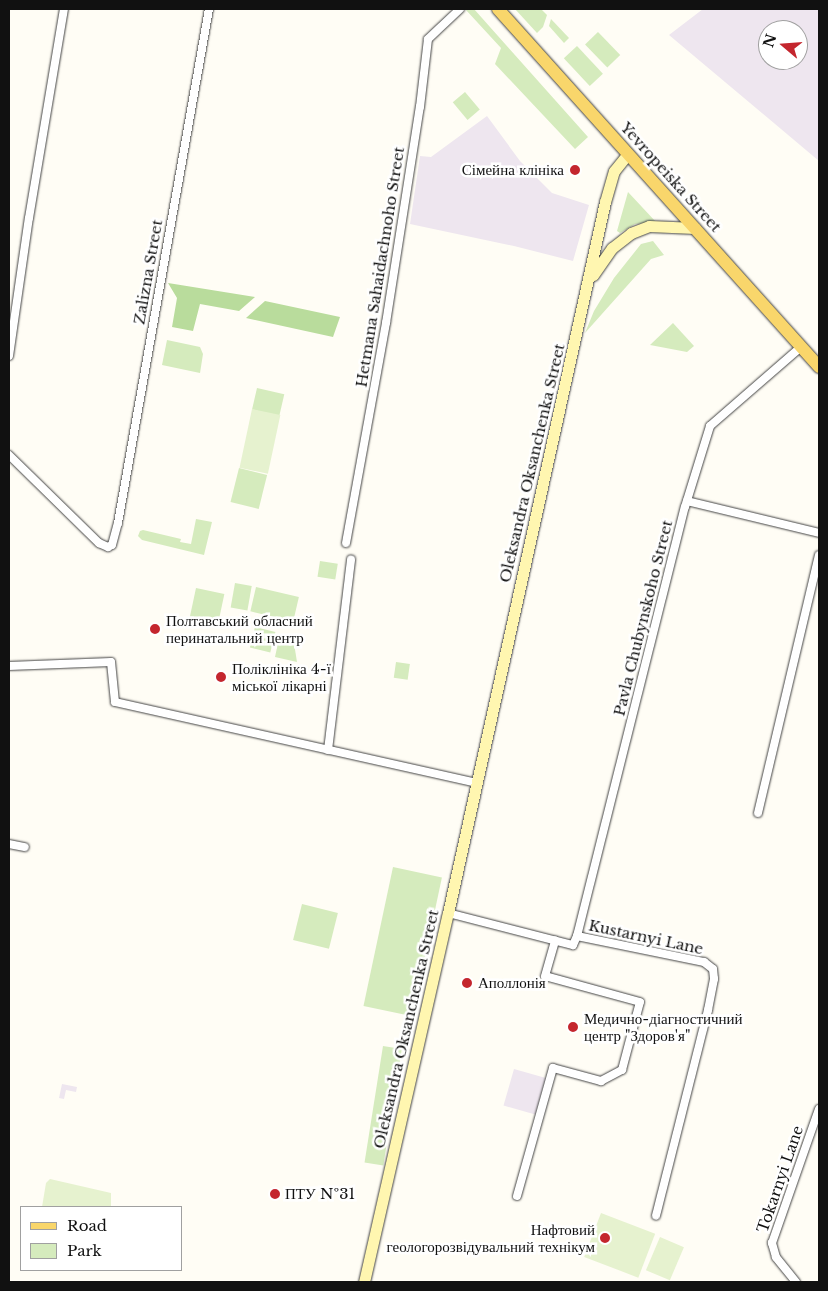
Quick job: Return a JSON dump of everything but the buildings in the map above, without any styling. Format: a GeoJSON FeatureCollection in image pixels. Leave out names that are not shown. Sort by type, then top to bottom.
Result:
{"type":"FeatureCollection","features":[{"type":"Feature","properties":{"kind":"main road","name":"Yevropeiska Street"},"geometry":{"type":"LineString","coordinates":[[498,9],[819,367]]}},
{"type":"Feature","properties":{"kind":"main road","name":"Oleksandra Oksanchenka Street"},"geometry":{"type":"LineString","coordinates":[[364,1282],[587,285],[614,171],[628,154]]}},
{"type":"Feature","properties":{"kind":"main road"},"geometry":{"type":"LineString","coordinates":[[587,285],[605,256],[631,232],[649,226],[694,228]]}},
{"type":"Feature","properties":{"kind":"street"},"geometry":{"type":"LineString","coordinates":[[9,356],[29,218],[64,9]]}},
{"type":"Feature","properties":{"kind":"street","name":"Zalizna Street"},"geometry":{"type":"LineString","coordinates":[[9,455],[99,543],[108,547],[114,541],[209,9]]}},
{"type":"Feature","properties":{"kind":"street","name":"Hetmana Sahaidachnoho Street"},"geometry":{"type":"LineString","coordinates":[[346,543],[386,323],[420,107],[428,39],[460,9]]}},
{"type":"Feature","properties":{"kind":"street","name":"Pavla Chubynskoho Street"},"geometry":{"type":"LineString","coordinates":[[577,936],[686,501],[710,426],[802,347]]}},
{"type":"Feature","properties":{"kind":"street"},"geometry":{"type":"LineString","coordinates":[[686,501],[819,533]]}},
{"type":"Feature","properties":{"kind":"street"},"geometry":{"type":"LineString","coordinates":[[758,814],[819,555]]}},
{"type":"Feature","properties":{"kind":"street"},"geometry":{"type":"LineString","coordinates":[[328,750],[351,559]]}},
{"type":"Feature","properties":{"kind":"street"},"geometry":{"type":"LineString","coordinates":[[9,666],[111,662],[116,702],[477,783]]}},
{"type":"Feature","properties":{"kind":"street"},"geometry":{"type":"LineString","coordinates":[[9,844],[25,847]]}},
{"type":"Feature","properties":{"kind":"street","name":"Kustarnyi Lane"},"geometry":{"type":"LineString","coordinates":[[448,913],[573,946],[577,936],[704,962],[713,969],[714,979],[708,1010],[656,1216]]}},
{"type":"Feature","properties":{"kind":"street"},"geometry":{"type":"LineString","coordinates":[[517,1196],[553,1068],[602,1081],[622,1070],[640,1002],[545,976],[555,940]]}},
{"type":"Feature","properties":{"kind":"street","name":"Tokarnyi Lane"},"geometry":{"type":"LineString","coordinates":[[796,1282],[776,1257],[772,1243],[819,1109]]}},
{"type":"Feature","properties":{"kind":"shaded area"},"geometry":{"type":"Polygon","coordinates":[[[703,9],[819,9],[819,161],[669,35],[703,9]]]}},
{"type":"Feature","properties":{"kind":"shaded area"},"geometry":{"type":"Polygon","coordinates":[[[487,116],[520,161],[552,193],[589,205],[573,261],[514,246],[410,224],[420,156],[431,157],[487,116]]]}},
{"type":"Feature","properties":{"kind":"shaded area"},"geometry":{"type":"Polygon","coordinates":[[[514,1069],[546,1078],[535,1115],[504,1106],[514,1069]]]}},
{"type":"Feature","properties":{"kind":"shaded area"},"geometry":{"type":"Polygon","coordinates":[[[62,1084],[77,1087],[76,1092],[66,1090],[64,1099],[59,1098],[62,1084]]]}},
{"type":"Feature","properties":{"kind":"green space"},"geometry":{"type":"Polygon","coordinates":[[[474,9],[588,137],[575,149],[495,64],[501,48],[466,10],[474,9]]]}},
{"type":"Feature","properties":{"kind":"green space"},"geometry":{"type":"Polygon","coordinates":[[[515,9],[541,9],[547,15],[543,27],[537,33],[515,9]]]}},
{"type":"Feature","properties":{"kind":"green space"},"geometry":{"type":"Polygon","coordinates":[[[551,19],[569,38],[564,43],[549,26],[551,19]]]}},
{"type":"Feature","properties":{"kind":"green space"},"geometry":{"type":"Polygon","coordinates":[[[598,32],[620,55],[607,68],[585,45],[598,32]]]}},
{"type":"Feature","properties":{"kind":"green space"},"geometry":{"type":"Polygon","coordinates":[[[577,46],[603,74],[590,86],[564,58],[577,46]]]}},
{"type":"Feature","properties":{"kind":"green space"},"geometry":{"type":"Polygon","coordinates":[[[465,92],[480,110],[468,120],[453,102],[465,92]]]}},
{"type":"Feature","properties":{"kind":"green space"},"geometry":{"type":"Polygon","coordinates":[[[628,192],[656,222],[635,224],[620,233],[617,231],[628,192]]]}},
{"type":"Feature","properties":{"kind":"green space"},"geometry":{"type":"Polygon","coordinates":[[[653,241],[664,255],[651,259],[585,333],[594,311],[614,278],[641,244],[653,241]]]}},
{"type":"Feature","properties":{"kind":"green space"},"geometry":{"type":"Polygon","coordinates":[[[168,283],[255,297],[239,311],[200,304],[193,331],[172,327],[177,298],[168,283]]]}},
{"type":"Feature","properties":{"kind":"green space"},"geometry":{"type":"Polygon","coordinates":[[[265,301],[340,317],[333,337],[246,318],[265,301]]]}},
{"type":"Feature","properties":{"kind":"green space"},"geometry":{"type":"Polygon","coordinates":[[[673,323],[694,346],[687,352],[650,345],[673,323]]]}},
{"type":"Feature","properties":{"kind":"green space"},"geometry":{"type":"Polygon","coordinates":[[[167,340],[200,347],[203,354],[200,373],[162,365],[167,340]]]}},
{"type":"Feature","properties":{"kind":"green space"},"geometry":{"type":"Polygon","coordinates":[[[257,388],[284,394],[279,416],[252,409],[257,388]]]}},
{"type":"Feature","properties":{"kind":"green space"},"geometry":{"type":"Polygon","coordinates":[[[252,409],[280,415],[268,474],[240,468],[252,409]]]}},
{"type":"Feature","properties":{"kind":"green space"},"geometry":{"type":"Polygon","coordinates":[[[239,468],[267,475],[259,509],[231,502],[239,468]]]}},
{"type":"Feature","properties":{"kind":"green space"},"geometry":{"type":"Polygon","coordinates":[[[196,519],[212,522],[204,555],[142,540],[138,536],[140,531],[143,530],[181,539],[180,542],[191,544],[196,519]]]}},
{"type":"Feature","properties":{"kind":"green space"},"geometry":{"type":"Polygon","coordinates":[[[320,561],[338,564],[335,580],[317,577],[320,561]]]}},
{"type":"Feature","properties":{"kind":"green space"},"geometry":{"type":"Polygon","coordinates":[[[235,583],[252,586],[247,611],[231,608],[235,583]]]}},
{"type":"Feature","properties":{"kind":"green space"},"geometry":{"type":"Polygon","coordinates":[[[256,587],[299,597],[293,621],[250,611],[256,587]]]}},
{"type":"Feature","properties":{"kind":"green space"},"geometry":{"type":"Polygon","coordinates":[[[196,588],[224,594],[217,627],[189,621],[196,588]]]}},
{"type":"Feature","properties":{"kind":"green space"},"geometry":{"type":"Polygon","coordinates":[[[255,627],[275,632],[270,652],[250,647],[255,627]]]}},
{"type":"Feature","properties":{"kind":"green space"},"geometry":{"type":"Polygon","coordinates":[[[280,634],[293,637],[297,662],[275,657],[280,634]]]}},
{"type":"Feature","properties":{"kind":"green space"},"geometry":{"type":"Polygon","coordinates":[[[396,662],[410,664],[408,680],[394,678],[396,662]]]}},
{"type":"Feature","properties":{"kind":"green space"},"geometry":{"type":"Polygon","coordinates":[[[393,867],[442,877],[412,1016],[363,1006],[393,867]]]}},
{"type":"Feature","properties":{"kind":"green space"},"geometry":{"type":"Polygon","coordinates":[[[302,904],[338,913],[329,949],[293,940],[302,904]]]}},
{"type":"Feature","properties":{"kind":"green space"},"geometry":{"type":"Polygon","coordinates":[[[383,1046],[402,1049],[383,1166],[365,1163],[383,1046]]]}},
{"type":"Feature","properties":{"kind":"green space"},"geometry":{"type":"Polygon","coordinates":[[[50,1179],[111,1193],[111,1206],[42,1206],[46,1183],[50,1179]]]}},
{"type":"Feature","properties":{"kind":"green space"},"geometry":{"type":"Polygon","coordinates":[[[601,1213],[655,1234],[638,1278],[584,1257],[601,1213]]]}},
{"type":"Feature","properties":{"kind":"green space"},"geometry":{"type":"Polygon","coordinates":[[[660,1237],[684,1247],[670,1280],[646,1270],[660,1237]]]}},
{"type":"Feature","properties":{"kind":"place","name":"Сімейна клініка"},"geometry":{"type":"Point","coordinates":[575,170]}},
{"type":"Feature","properties":{"kind":"place","name":"Полтавський обласний перинатальний центр"},"geometry":{"type":"Point","coordinates":[155,629]}},
{"type":"Feature","properties":{"kind":"place","name":"Поліклініка 4-ї міської лікарні"},"geometry":{"type":"Point","coordinates":[221,677]}},
{"type":"Feature","properties":{"kind":"place","name":"Аполлонія"},"geometry":{"type":"Point","coordinates":[467,983]}},
{"type":"Feature","properties":{"kind":"place","name":"Медично-діагностичний центр \"Здоров'я\""},"geometry":{"type":"Point","coordinates":[573,1027]}},
{"type":"Feature","properties":{"kind":"place","name":"ПТУ №31"},"geometry":{"type":"Point","coordinates":[275,1194]}},
{"type":"Feature","properties":{"kind":"place","name":"Нафтовий геологорозвідувальний технікум"},"geometry":{"type":"Point","coordinates":[605,1238]}}]}
